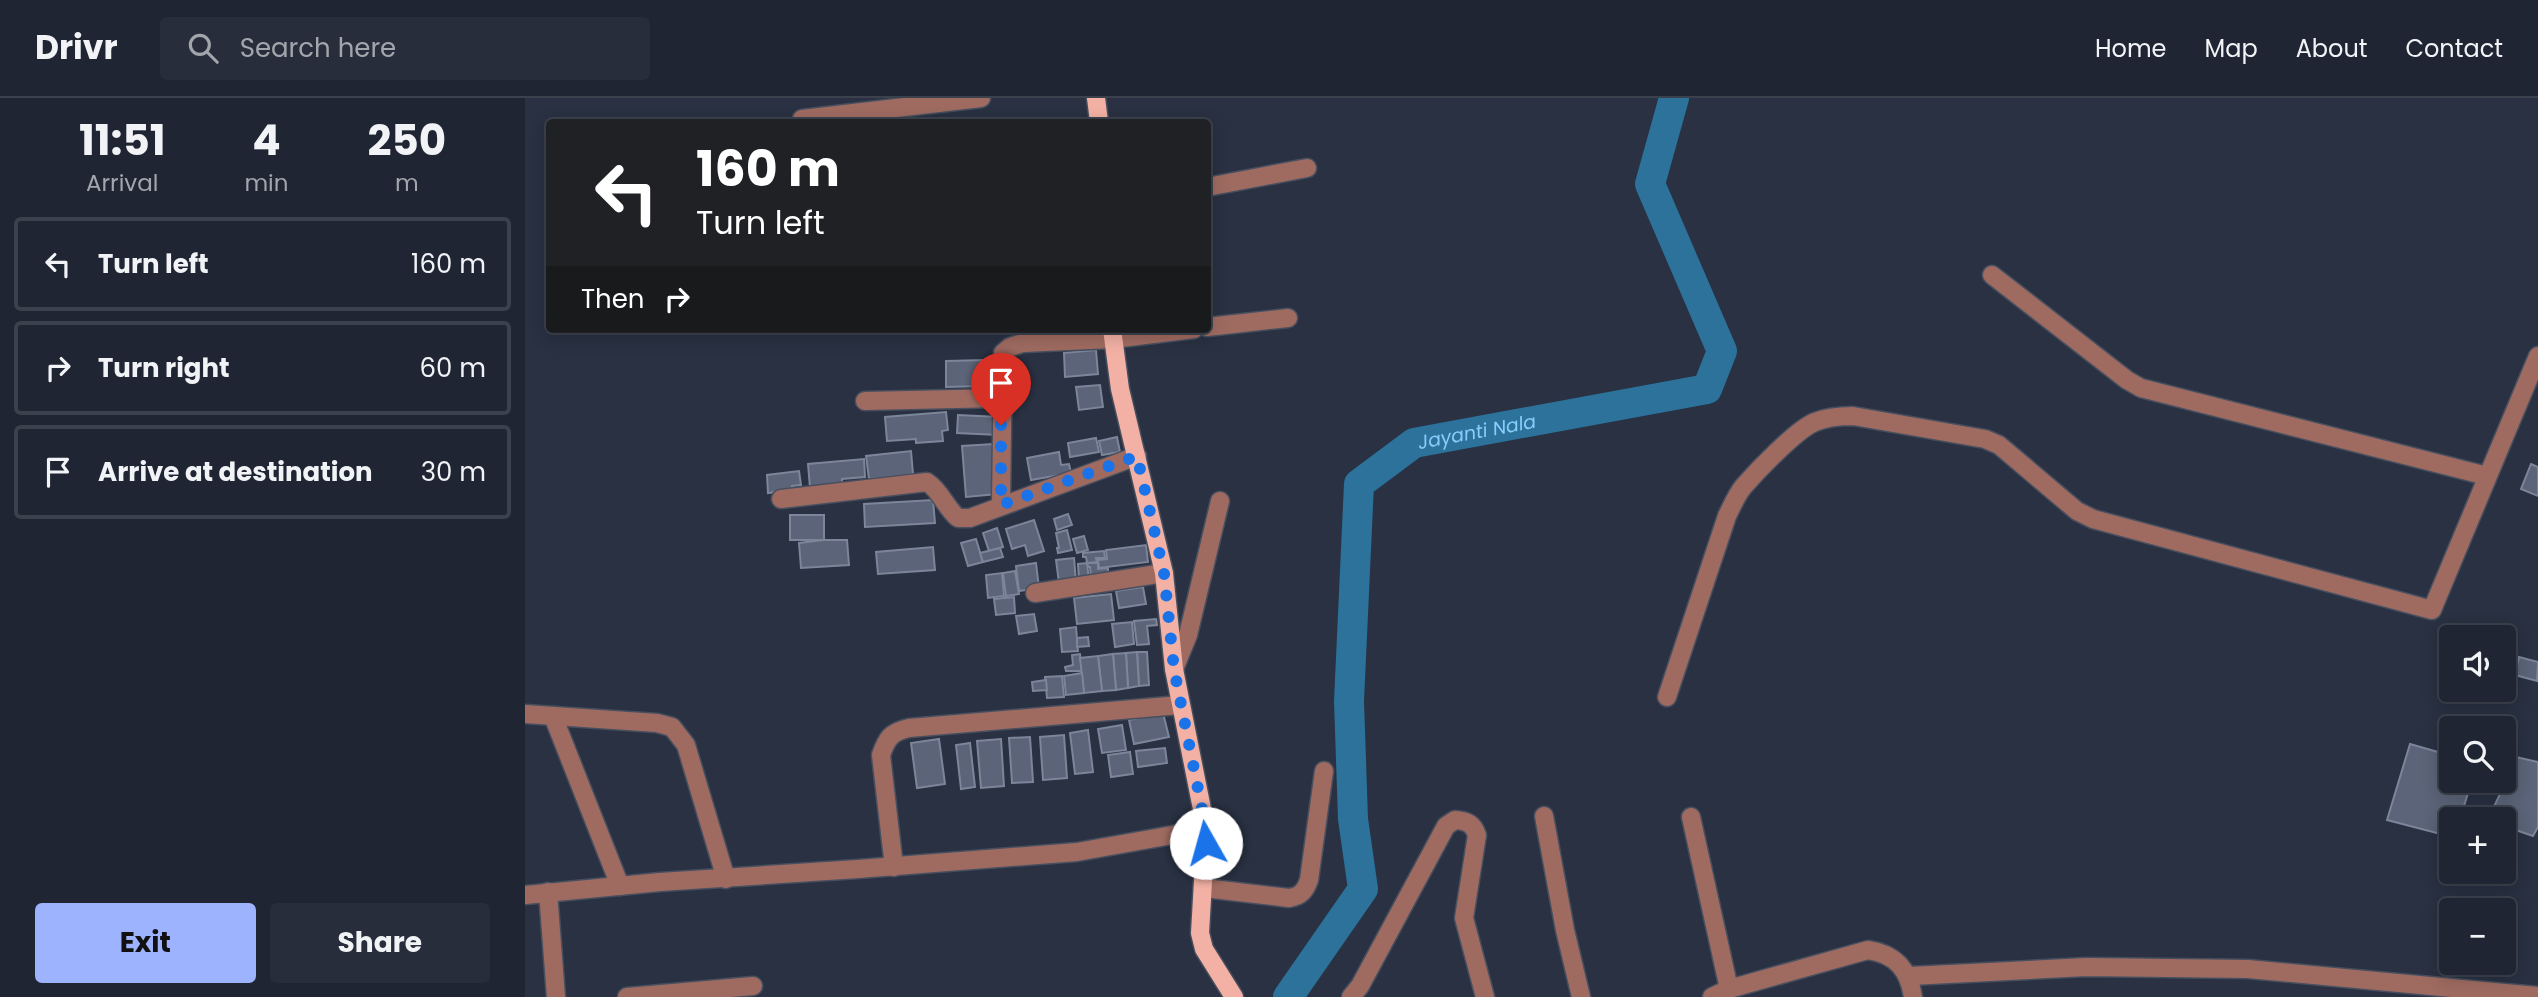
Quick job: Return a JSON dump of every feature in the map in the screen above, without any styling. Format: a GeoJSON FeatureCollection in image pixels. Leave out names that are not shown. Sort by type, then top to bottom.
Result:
{"type":"FeatureCollection","features":[{"type":"Feature","properties":{"kind":"main road"},"geometry":{"type":"LineString","coordinates":[[1096,98],[1099,119]]}},
{"type":"Feature","properties":{"kind":"main road"},"geometry":{"type":"LineString","coordinates":[[1112,334],[1120,389],[1164,573],[1174,669],[1206,829],[1205,888],[1200,933],[1204,949],[1231,992]]}},
{"type":"Feature","properties":{"kind":"street"},"geometry":{"type":"LineString","coordinates":[[802,119],[981,98]]}},
{"type":"Feature","properties":{"kind":"street"},"geometry":{"type":"LineString","coordinates":[[1211,186],[1307,168]]}},
{"type":"Feature","properties":{"kind":"street"},"geometry":{"type":"LineString","coordinates":[[1992,275],[2141,388],[2487,476]]}},
{"type":"Feature","properties":{"kind":"street"},"geometry":{"type":"LineString","coordinates":[[1211,327],[1288,318]]}},
{"type":"Feature","properties":{"kind":"street"},"geometry":{"type":"LineString","coordinates":[[1001,505],[1003,353],[1010,347],[1023,343],[1112,334]]}},
{"type":"Feature","properties":{"kind":"street"},"geometry":{"type":"LineString","coordinates":[[1667,697],[1727,516],[1735,500],[1742,488],[1801,431],[1815,422],[1853,416],[1985,439],[1999,445],[2077,511],[2093,519],[2432,610],[2538,356]]}},
{"type":"Feature","properties":{"kind":"street"},"geometry":{"type":"LineString","coordinates":[[865,401],[1001,398]]}},
{"type":"Feature","properties":{"kind":"street"},"geometry":{"type":"LineString","coordinates":[[781,499],[927,482],[937,488],[948,510],[958,518],[970,518],[1137,456]]}},
{"type":"Feature","properties":{"kind":"street"},"geometry":{"type":"LineString","coordinates":[[1174,669],[1188,635],[1220,501]]}},
{"type":"Feature","properties":{"kind":"street"},"geometry":{"type":"LineString","coordinates":[[1035,593],[1164,573]]}},
{"type":"Feature","properties":{"kind":"street"},"geometry":{"type":"LineString","coordinates":[[894,867],[881,755],[893,731],[1180,705]]}},
{"type":"Feature","properties":{"kind":"street"},"geometry":{"type":"LineString","coordinates":[[525,714],[657,723],[672,727],[686,745],[726,879]]}},
{"type":"Feature","properties":{"kind":"street"},"geometry":{"type":"LineString","coordinates":[[553,716],[621,886]]}},
{"type":"Feature","properties":{"kind":"street"},"geometry":{"type":"LineString","coordinates":[[1205,888],[1289,898],[1299,896],[1309,880],[1324,771]]}},
{"type":"Feature","properties":{"kind":"street"},"geometry":{"type":"LineString","coordinates":[[1544,816],[1581,997]]}},
{"type":"Feature","properties":{"kind":"street"},"geometry":{"type":"LineString","coordinates":[[1691,817],[1729,989]]}},
{"type":"Feature","properties":{"kind":"street"},"geometry":{"type":"LineString","coordinates":[[1353,996],[1447,825],[1455,820],[1467,821],[1474,827],[1477,835],[1464,918],[1485,997]]}},
{"type":"Feature","properties":{"kind":"street"},"geometry":{"type":"LineString","coordinates":[[525,895],[1077,852],[1206,829]]}},
{"type":"Feature","properties":{"kind":"street"},"geometry":{"type":"LineString","coordinates":[[548,892],[556,997]]}},
{"type":"Feature","properties":{"kind":"street"},"geometry":{"type":"LineString","coordinates":[[1712,997],[1729,989],[1868,950],[1891,958],[1910,976],[1913,997]]}},
{"type":"Feature","properties":{"kind":"street"},"geometry":{"type":"LineString","coordinates":[[1910,976],[2086,967],[2248,970],[2538,996]]}},
{"type":"Feature","properties":{"kind":"street"},"geometry":{"type":"LineString","coordinates":[[627,997],[753,986]]}},
{"type":"Feature","properties":{"kind":"building"},"geometry":{"type":"Polygon","coordinates":[[[1096,350],[1098,374],[1065,377],[1064,353],[1096,350]]]}},
{"type":"Feature","properties":{"kind":"building"},"geometry":{"type":"Polygon","coordinates":[[[986,360],[986,386],[946,387],[946,361],[986,360]]]}},
{"type":"Feature","properties":{"kind":"building"},"geometry":{"type":"Polygon","coordinates":[[[1100,385],[1103,407],[1079,410],[1076,387],[1100,385]]]}},
{"type":"Feature","properties":{"kind":"building"},"geometry":{"type":"Polygon","coordinates":[[[946,412],[948,430],[942,431],[943,441],[887,441],[885,417],[946,412]]]}},
{"type":"Feature","properties":{"kind":"building"},"geometry":{"type":"Polygon","coordinates":[[[958,415],[999,417],[998,435],[957,433],[958,415]]]}},
{"type":"Feature","properties":{"kind":"building"},"geometry":{"type":"Polygon","coordinates":[[[1117,437],[1120,452],[1102,455],[1099,441],[1117,437]]]}},
{"type":"Feature","properties":{"kind":"building"},"geometry":{"type":"Polygon","coordinates":[[[1096,438],[1099,452],[1070,457],[1068,443],[1096,438]]]}},
{"type":"Feature","properties":{"kind":"building"},"geometry":{"type":"Polygon","coordinates":[[[993,444],[997,494],[966,497],[962,446],[993,444]]]}},
{"type":"Feature","properties":{"kind":"building"},"geometry":{"type":"Polygon","coordinates":[[[911,451],[913,474],[869,479],[866,456],[911,451]]]}},
{"type":"Feature","properties":{"kind":"building"},"geometry":{"type":"Polygon","coordinates":[[[1059,452],[1061,465],[1069,464],[1071,473],[1031,480],[1027,458],[1059,452]]]}},
{"type":"Feature","properties":{"kind":"building"},"geometry":{"type":"Polygon","coordinates":[[[864,459],[865,477],[842,479],[842,485],[810,488],[808,464],[864,459]]]}},
{"type":"Feature","properties":{"kind":"building"},"geometry":{"type":"Polygon","coordinates":[[[2531,464],[2538,467],[2538,496],[2521,489],[2531,464]]]}},
{"type":"Feature","properties":{"kind":"building"},"geometry":{"type":"Polygon","coordinates":[[[799,471],[801,485],[792,486],[792,490],[768,493],[767,475],[799,471]]]}},
{"type":"Feature","properties":{"kind":"building"},"geometry":{"type":"Polygon","coordinates":[[[933,500],[935,523],[865,527],[864,504],[933,500]]]}},
{"type":"Feature","properties":{"kind":"building"},"geometry":{"type":"Polygon","coordinates":[[[1068,514],[1072,525],[1057,530],[1054,519],[1068,514]]]}},
{"type":"Feature","properties":{"kind":"building"},"geometry":{"type":"Polygon","coordinates":[[[790,515],[824,515],[824,540],[790,540],[790,515]]]}},
{"type":"Feature","properties":{"kind":"building"},"geometry":{"type":"Polygon","coordinates":[[[1034,520],[1044,551],[1028,556],[1025,545],[1012,549],[1006,529],[1034,520]]]}},
{"type":"Feature","properties":{"kind":"building"},"geometry":{"type":"Polygon","coordinates":[[[997,528],[1003,547],[989,551],[983,533],[997,528]]]}},
{"type":"Feature","properties":{"kind":"building"},"geometry":{"type":"Polygon","coordinates":[[[1067,530],[1072,550],[1058,553],[1056,533],[1067,530]]]}},
{"type":"Feature","properties":{"kind":"building"},"geometry":{"type":"Polygon","coordinates":[[[1084,536],[1088,550],[1077,553],[1073,539],[1084,536]]]}},
{"type":"Feature","properties":{"kind":"building"},"geometry":{"type":"Polygon","coordinates":[[[976,539],[983,562],[968,566],[961,543],[976,539]]]}},
{"type":"Feature","properties":{"kind":"building"},"geometry":{"type":"Polygon","coordinates":[[[847,540],[849,565],[801,568],[799,543],[847,540]]]}},
{"type":"Feature","properties":{"kind":"building"},"geometry":{"type":"Polygon","coordinates":[[[1146,545],[1148,562],[1099,568],[1098,560],[1107,559],[1106,550],[1146,545]]]}},
{"type":"Feature","properties":{"kind":"building"},"geometry":{"type":"Polygon","coordinates":[[[933,547],[935,570],[878,574],[876,552],[933,547]]]}},
{"type":"Feature","properties":{"kind":"building"},"geometry":{"type":"Polygon","coordinates":[[[1000,548],[1003,557],[983,562],[980,553],[1000,548]]]}},
{"type":"Feature","properties":{"kind":"building"},"geometry":{"type":"Polygon","coordinates":[[[1104,551],[1105,558],[1096,558],[1097,562],[1087,563],[1086,557],[1083,557],[1083,553],[1104,551]]]}},
{"type":"Feature","properties":{"kind":"building"},"geometry":{"type":"Polygon","coordinates":[[[1074,558],[1076,582],[1059,583],[1056,560],[1074,558]]]}},
{"type":"Feature","properties":{"kind":"building"},"geometry":{"type":"Polygon","coordinates":[[[1036,563],[1039,588],[1019,591],[1016,566],[1036,563]]]}},
{"type":"Feature","properties":{"kind":"building"},"geometry":{"type":"Polygon","coordinates":[[[1087,563],[1098,563],[1098,569],[1108,568],[1108,573],[1091,578],[1087,563]]]}},
{"type":"Feature","properties":{"kind":"building"},"geometry":{"type":"Polygon","coordinates":[[[1087,563],[1089,580],[1079,580],[1078,564],[1087,563]]]}},
{"type":"Feature","properties":{"kind":"building"},"geometry":{"type":"Polygon","coordinates":[[[1015,571],[1019,594],[1006,596],[1003,573],[1015,571]]]}},
{"type":"Feature","properties":{"kind":"building"},"geometry":{"type":"Polygon","coordinates":[[[1002,573],[1004,596],[988,598],[986,575],[1002,573]]]}},
{"type":"Feature","properties":{"kind":"building"},"geometry":{"type":"Polygon","coordinates":[[[1143,587],[1146,604],[1119,608],[1116,591],[1143,587]]]}},
{"type":"Feature","properties":{"kind":"building"},"geometry":{"type":"Polygon","coordinates":[[[1111,594],[1114,620],[1077,624],[1074,598],[1111,594]]]}},
{"type":"Feature","properties":{"kind":"building"},"geometry":{"type":"Polygon","coordinates":[[[1014,597],[1015,613],[996,615],[994,599],[1014,597]]]}},
{"type":"Feature","properties":{"kind":"building"},"geometry":{"type":"Polygon","coordinates":[[[1034,614],[1037,631],[1019,634],[1016,616],[1034,614]]]}},
{"type":"Feature","properties":{"kind":"building"},"geometry":{"type":"Polygon","coordinates":[[[1156,619],[1157,625],[1147,626],[1149,644],[1137,645],[1134,621],[1156,619]]]}},
{"type":"Feature","properties":{"kind":"building"},"geometry":{"type":"Polygon","coordinates":[[[1132,622],[1134,644],[1115,647],[1112,624],[1132,622]]]}},
{"type":"Feature","properties":{"kind":"building"},"geometry":{"type":"Polygon","coordinates":[[[1076,627],[1078,651],[1062,652],[1060,629],[1076,627]]]}},
{"type":"Feature","properties":{"kind":"building"},"geometry":{"type":"Polygon","coordinates":[[[1088,637],[1089,646],[1077,647],[1077,638],[1088,637]]]}},
{"type":"Feature","properties":{"kind":"building"},"geometry":{"type":"Polygon","coordinates":[[[1137,652],[1147,652],[1149,685],[1139,686],[1137,652]]]}},
{"type":"Feature","properties":{"kind":"building"},"geometry":{"type":"Polygon","coordinates":[[[1137,652],[1139,686],[1128,688],[1126,653],[1137,652]]]}},
{"type":"Feature","properties":{"kind":"building"},"geometry":{"type":"Polygon","coordinates":[[[1126,653],[1128,688],[1116,690],[1113,654],[1126,653]]]}},
{"type":"Feature","properties":{"kind":"building"},"geometry":{"type":"Polygon","coordinates":[[[1080,654],[1082,671],[1066,671],[1065,667],[1073,665],[1072,655],[1080,654]]]}},
{"type":"Feature","properties":{"kind":"building"},"geometry":{"type":"Polygon","coordinates":[[[1113,654],[1116,690],[1102,691],[1098,656],[1113,654]]]}},
{"type":"Feature","properties":{"kind":"building"},"geometry":{"type":"Polygon","coordinates":[[[1098,656],[1102,691],[1084,693],[1080,658],[1098,656]]]}},
{"type":"Feature","properties":{"kind":"building"},"geometry":{"type":"Polygon","coordinates":[[[2519,657],[2538,662],[2537,681],[2516,675],[2519,657]]]}},
{"type":"Feature","properties":{"kind":"building"},"geometry":{"type":"Polygon","coordinates":[[[1082,673],[1084,693],[1066,695],[1064,676],[1082,673]]]}},
{"type":"Feature","properties":{"kind":"building"},"geometry":{"type":"Polygon","coordinates":[[[1062,676],[1064,697],[1047,698],[1045,677],[1062,676]]]}},
{"type":"Feature","properties":{"kind":"building"},"geometry":{"type":"Polygon","coordinates":[[[1046,680],[1047,690],[1033,691],[1032,682],[1046,680]]]}},
{"type":"Feature","properties":{"kind":"building"},"geometry":{"type":"Polygon","coordinates":[[[1163,713],[1169,737],[1134,744],[1129,720],[1163,713]]]}},
{"type":"Feature","properties":{"kind":"building"},"geometry":{"type":"Polygon","coordinates":[[[1122,725],[1126,750],[1102,753],[1098,729],[1122,725]]]}},
{"type":"Feature","properties":{"kind":"building"},"geometry":{"type":"Polygon","coordinates":[[[1088,730],[1093,772],[1075,774],[1070,733],[1088,730]]]}},
{"type":"Feature","properties":{"kind":"building"},"geometry":{"type":"Polygon","coordinates":[[[1064,735],[1067,778],[1043,780],[1040,737],[1064,735]]]}},
{"type":"Feature","properties":{"kind":"building"},"geometry":{"type":"Polygon","coordinates":[[[1030,737],[1033,782],[1012,783],[1009,738],[1030,737]]]}},
{"type":"Feature","properties":{"kind":"building"},"geometry":{"type":"Polygon","coordinates":[[[939,739],[945,784],[917,788],[911,743],[939,739]]]}},
{"type":"Feature","properties":{"kind":"building"},"geometry":{"type":"Polygon","coordinates":[[[1001,739],[1004,786],[981,788],[977,741],[1001,739]]]}},
{"type":"Feature","properties":{"kind":"building"},"geometry":{"type":"Polygon","coordinates":[[[970,743],[975,787],[961,789],[956,745],[970,743]]]}},
{"type":"Feature","properties":{"kind":"building"},"geometry":{"type":"Polygon","coordinates":[[[2410,744],[2439,752],[2439,793],[2468,793],[2464,807],[2439,807],[2439,834],[2387,820],[2410,744]]]}},
{"type":"Feature","properties":{"kind":"building"},"geometry":{"type":"Polygon","coordinates":[[[1165,748],[1167,763],[1138,767],[1136,751],[1165,748]]]}},
{"type":"Feature","properties":{"kind":"building"},"geometry":{"type":"Polygon","coordinates":[[[1130,752],[1133,774],[1111,777],[1108,755],[1130,752]]]}},
{"type":"Feature","properties":{"kind":"building"},"geometry":{"type":"Polygon","coordinates":[[[2516,757],[2538,762],[2538,827],[2533,836],[2516,830],[2516,807],[2494,807],[2501,793],[2516,793],[2516,757]]]}},
{"type":"Feature","properties":{"kind":"waterway","name":"Jayanti Nala"},"geometry":{"type":"LineString","coordinates":[[1288,997],[1363,889],[1353,819],[1349,701],[1359,484],[1414,443],[1707,389],[1722,351],[1650,184],[1674,98]]}},
{"type":"Feature","properties":{"kind":"route"},"geometry":{"type":"LineString","coordinates":[[1001,425],[1001,505],[1137,456],[1164,573],[1174,669],[1206,829],[1206,843]]}}]}
